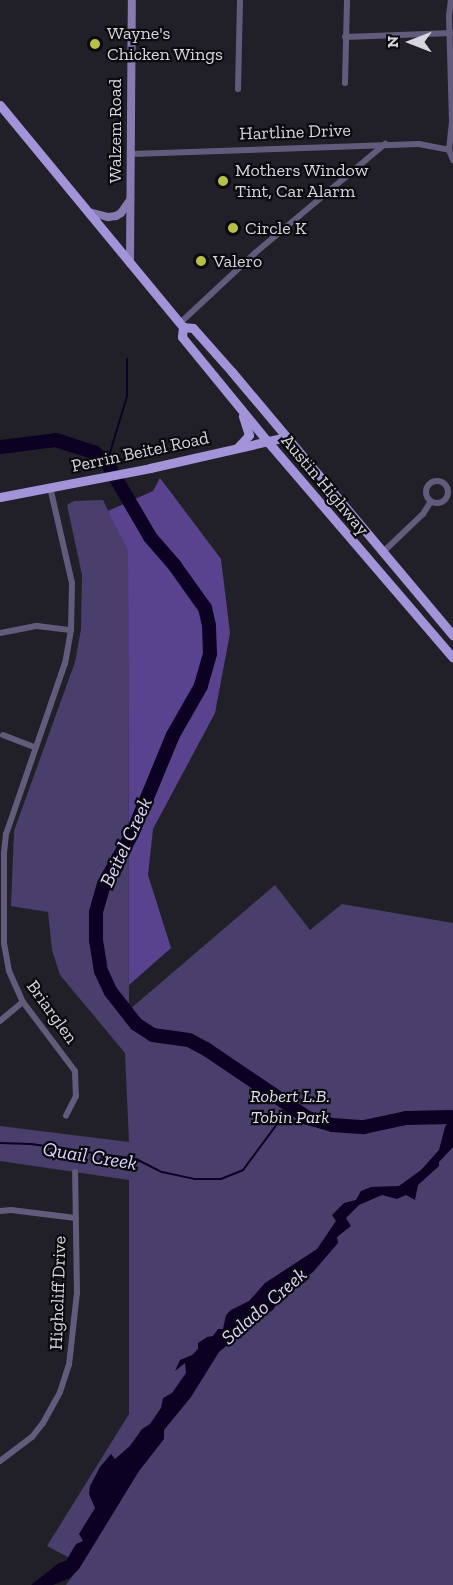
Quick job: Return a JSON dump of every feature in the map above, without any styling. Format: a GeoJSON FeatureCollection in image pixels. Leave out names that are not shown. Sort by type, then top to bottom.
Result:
{"type":"FeatureCollection","features":[{"type":"Feature","properties":{"kind":"main road","name":"Walzem Road"},"geometry":{"type":"LineString","coordinates":[[130,263],[132,0]]}},
{"type":"Feature","properties":{"kind":"main road","name":"Austin Highway"},"geometry":{"type":"LineString","coordinates":[[0,105],[182,325],[193,328],[453,635]]}},
{"type":"Feature","properties":{"kind":"main road"},"geometry":{"type":"LineString","coordinates":[[89,212],[108,217],[116,216],[124,210],[132,197]]}},
{"type":"Feature","properties":{"kind":"main road","name":"Austin Highway"},"geometry":{"type":"LineString","coordinates":[[182,325],[182,337],[268,442],[453,658]]}},
{"type":"Feature","properties":{"kind":"main road"},"geometry":{"type":"LineString","coordinates":[[236,449],[249,435],[239,406]]}},
{"type":"Feature","properties":{"kind":"main road","name":"Perrin Beitel Road"},"geometry":{"type":"LineString","coordinates":[[0,497],[150,468],[286,437]]}},
{"type":"Feature","properties":{"kind":"street"},"geometry":{"type":"LineString","coordinates":[[238,89],[240,0]]}},
{"type":"Feature","properties":{"kind":"street"},"geometry":{"type":"LineString","coordinates":[[345,83],[346,0]]}},
{"type":"Feature","properties":{"kind":"street"},"geometry":{"type":"LineString","coordinates":[[451,0],[452,123],[449,150],[453,160]]}},
{"type":"Feature","properties":{"kind":"street"},"geometry":{"type":"LineString","coordinates":[[345,37],[451,34]]}},
{"type":"Feature","properties":{"kind":"street","name":"Hartline Drive"},"geometry":{"type":"LineString","coordinates":[[132,154],[386,144],[433,145],[449,150]]}},
{"type":"Feature","properties":{"kind":"street"},"geometry":{"type":"LineString","coordinates":[[182,325],[255,253],[386,144]]}},
{"type":"Feature","properties":{"kind":"street","name":"Briarglen"},"geometry":{"type":"LineString","coordinates":[[50,487],[72,583],[71,630],[65,663],[11,816],[4,852],[6,957],[13,985],[23,1002],[75,1071],[76,1096],[66,1116]]}},
{"type":"Feature","properties":{"kind":"street"},"geometry":{"type":"LineString","coordinates":[[382,553],[423,514],[431,501]]}},
{"type":"Feature","properties":{"kind":"street"},"geometry":{"type":"LineString","coordinates":[[0,633],[37,626],[71,630]]}},
{"type":"Feature","properties":{"kind":"street"},"geometry":{"type":"LineString","coordinates":[[3,735],[35,747]]}},
{"type":"Feature","properties":{"kind":"street"},"geometry":{"type":"LineString","coordinates":[[0,1021],[23,1002]]}},
{"type":"Feature","properties":{"kind":"street","name":"Highcliff Drive"},"geometry":{"type":"LineString","coordinates":[[0,1461],[32,1437],[44,1423],[66,1376],[75,1331],[75,1172]]}},
{"type":"Feature","properties":{"kind":"street"},"geometry":{"type":"LineString","coordinates":[[0,1211],[11,1210],[76,1218]]}},
{"type":"Feature","properties":{"kind":"green space","name":"Robert L.B. Tobin Park"},"geometry":{"type":"Polygon","coordinates":[[[103,500],[128,551],[129,1010],[275,885],[310,930],[342,904],[453,923],[453,1585],[66,1585],[81,1564],[47,1546],[129,1414],[129,1180],[0,1161],[0,1126],[129,1142],[125,1053],[60,975],[52,950],[48,912],[11,906],[14,831],[75,662],[81,629],[82,575],[67,505],[74,501],[103,500]]]}},
{"type":"Feature","properties":{"kind":"shaded area"},"geometry":{"type":"Polygon","coordinates":[[[160,478],[221,559],[230,633],[215,713],[153,829],[148,875],[171,948],[129,985],[128,551],[108,511],[153,491],[160,478]]]}},
{"type":"Feature","properties":{"kind":"water","name":"Salado Creek"},"geometry":{"type":"Polygon","coordinates":[[[453,1112],[453,1147],[439,1162],[439,1166],[418,1185],[415,1200],[406,1195],[397,1199],[382,1195],[359,1205],[346,1218],[351,1226],[337,1237],[338,1243],[313,1272],[280,1298],[273,1310],[257,1320],[219,1352],[191,1397],[164,1430],[164,1439],[139,1471],[79,1569],[70,1578],[53,1585],[31,1585],[59,1563],[66,1561],[76,1544],[83,1541],[79,1534],[95,1508],[89,1494],[90,1486],[100,1467],[111,1454],[115,1459],[130,1446],[142,1429],[150,1424],[161,1408],[163,1398],[172,1393],[186,1373],[185,1363],[175,1371],[180,1360],[192,1355],[198,1349],[198,1343],[213,1336],[218,1329],[223,1329],[226,1315],[231,1310],[249,1301],[265,1283],[317,1249],[336,1221],[332,1215],[344,1203],[356,1200],[361,1191],[371,1187],[399,1186],[421,1170],[439,1150],[445,1127],[453,1112]]]}},
{"type":"Feature","properties":{"kind":"waterway"},"geometry":{"type":"LineString","coordinates":[[107,463],[127,396],[127,359]]}},
{"type":"Feature","properties":{"kind":"waterway","name":"Beitel Creek"},"geometry":{"type":"LineString","coordinates":[[0,447],[56,440],[94,452],[107,463],[150,537],[175,566],[205,608],[209,626],[210,654],[201,686],[173,735],[132,834],[104,884],[96,912],[96,940],[101,971],[111,992],[136,1024],[153,1035],[189,1040],[206,1049],[308,1118],[332,1125],[364,1127],[406,1118],[451,1117]]}},
{"type":"Feature","properties":{"kind":"waterway","name":"Quail Creek"},"geometry":{"type":"LineString","coordinates":[[0,1143],[31,1144],[136,1159],[162,1172],[194,1179],[221,1179],[243,1170],[289,1108]]}},
{"type":"Feature","properties":{"kind":"place","name":"Wayne's Chicken Wings"},"geometry":{"type":"Point","coordinates":[95,44]}},
{"type":"Feature","properties":{"kind":"place","name":"Mothers Window Tint, Car Alarm"},"geometry":{"type":"Point","coordinates":[223,181]}},
{"type":"Feature","properties":{"kind":"place","name":"Circle K"},"geometry":{"type":"Point","coordinates":[233,228]}},
{"type":"Feature","properties":{"kind":"place","name":"Valero"},"geometry":{"type":"Point","coordinates":[201,261]}}]}
